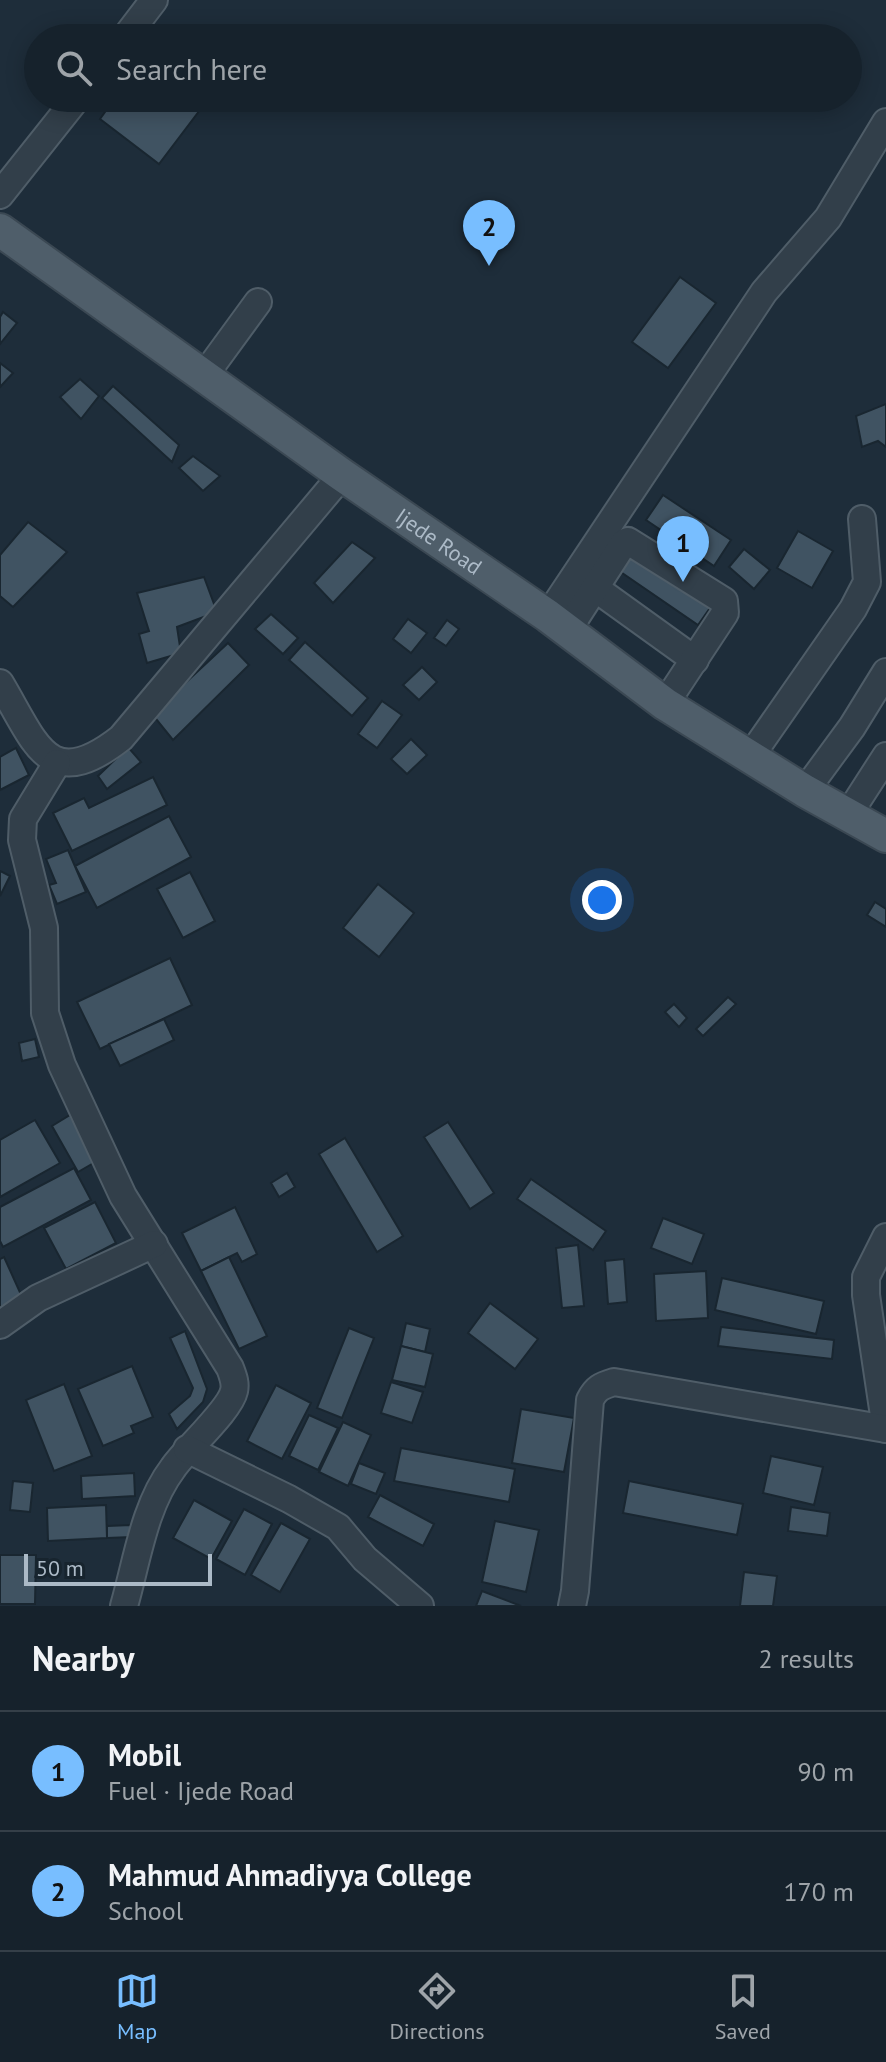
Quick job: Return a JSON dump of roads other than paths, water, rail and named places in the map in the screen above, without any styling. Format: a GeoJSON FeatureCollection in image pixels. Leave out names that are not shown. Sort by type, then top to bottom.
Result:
{"type":"FeatureCollection","features":[{"type":"Feature","properties":{"kind":"main road","name":"Ijede Road"},"geometry":{"type":"LineString","coordinates":[[0,230],[342,475],[557,624],[665,704],[805,791],[886,836]]}},
{"type":"Feature","properties":{"kind":"street"},"geometry":{"type":"LineString","coordinates":[[136,24],[154,0]]}},
{"type":"Feature","properties":{"kind":"street"},"geometry":{"type":"LineString","coordinates":[[0,195],[66,112]]}},
{"type":"Feature","properties":{"kind":"street"},"geometry":{"type":"LineString","coordinates":[[557,624],[764,292],[828,218],[886,122]]}},
{"type":"Feature","properties":{"kind":"street"},"geometry":{"type":"LineString","coordinates":[[204,376],[258,302]]}},
{"type":"Feature","properties":{"kind":"street"},"geometry":{"type":"LineString","coordinates":[[0,683],[33,737],[57,763],[71,764],[98,756],[121,738],[342,475]]}},
{"type":"Feature","properties":{"kind":"street"},"geometry":{"type":"LineString","coordinates":[[750,757],[853,609],[867,582],[862,519]]}},
{"type":"Feature","properties":{"kind":"street"},"geometry":{"type":"LineString","coordinates":[[557,624],[595,588],[628,541],[724,601],[725,613],[665,704]]}},
{"type":"Feature","properties":{"kind":"street"},"geometry":{"type":"LineString","coordinates":[[595,588],[695,660]]}},
{"type":"Feature","properties":{"kind":"street"},"geometry":{"type":"LineString","coordinates":[[805,791],[852,727],[886,672]]}},
{"type":"Feature","properties":{"kind":"street"},"geometry":{"type":"LineString","coordinates":[[848,815],[886,756]]}},
{"type":"Feature","properties":{"kind":"street"},"geometry":{"type":"LineString","coordinates":[[57,763],[23,819],[22,840],[44,928],[45,1013],[62,1065],[123,1196],[230,1368],[234,1380],[234,1394],[225,1408],[164,1479],[152,1507],[124,1606]]}},
{"type":"Feature","properties":{"kind":"street"},"geometry":{"type":"LineString","coordinates":[[572,1606],[590,1400],[595,1390],[602,1386],[614,1382],[886,1429],[866,1277],[886,1237]]}},
{"type":"Feature","properties":{"kind":"street"},"geometry":{"type":"LineString","coordinates":[[0,1325],[38,1298],[154,1244]]}},
{"type":"Feature","properties":{"kind":"street"},"geometry":{"type":"LineString","coordinates":[[187,1449],[338,1527],[365,1559],[420,1606]]}},
{"type":"Feature","properties":{"kind":"place","name":"Mahmud Ahmadiyya College"},"geometry":{"type":"Point","coordinates":[489,266]}},
{"type":"Feature","properties":{"kind":"place","name":"Mobil"},"geometry":{"type":"Point","coordinates":[683,582]}}]}
